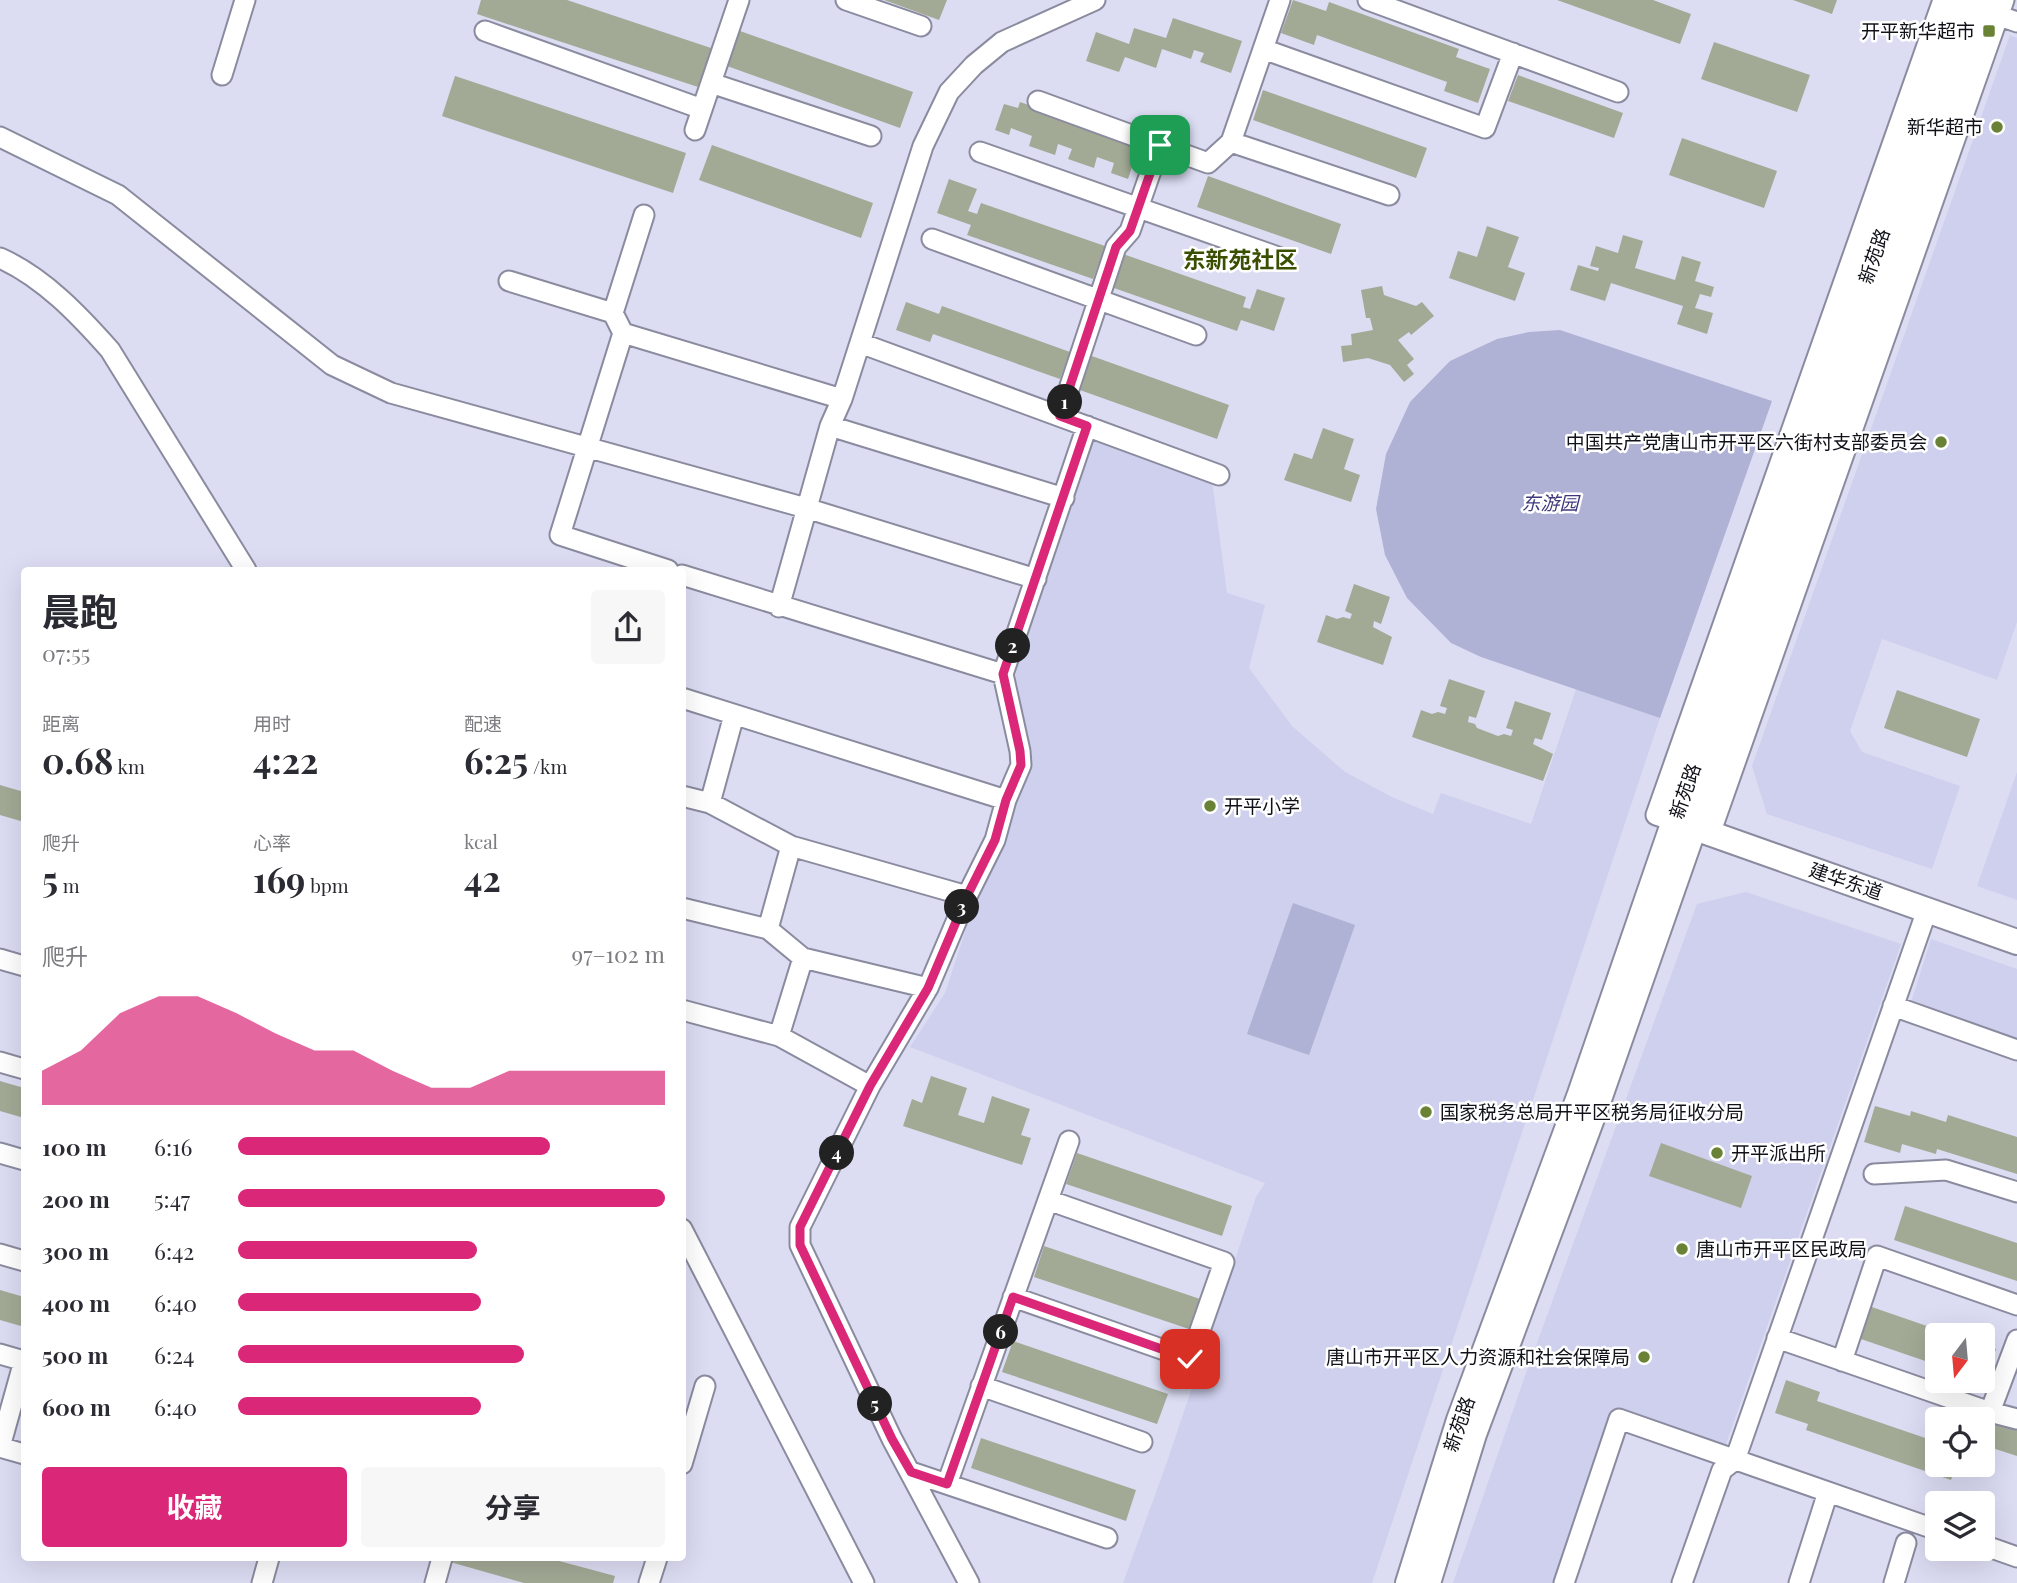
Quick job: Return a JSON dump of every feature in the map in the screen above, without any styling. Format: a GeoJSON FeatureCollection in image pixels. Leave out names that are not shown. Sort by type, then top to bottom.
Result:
{"type":"FeatureCollection","features":[{"type":"Feature","properties":{"kind":"main road","name":"新苑路"},"geometry":{"type":"LineString","coordinates":[[1428,1583],[1474,1434],[1597,1105],[1692,827],[1991,8]]}},
{"type":"Feature","properties":{"kind":"main road","name":"新苑路"},"geometry":{"type":"LineString","coordinates":[[1408,1583],[1459,1420],[1580,1094],[1692,827]]}},
{"type":"Feature","properties":{"kind":"main road","name":"建华东道"},"geometry":{"type":"LineString","coordinates":[[1692,827],[2017,942]]}},
{"type":"Feature","properties":{"kind":"street"},"geometry":{"type":"LineString","coordinates":[[222,75],[245,0]]}},
{"type":"Feature","properties":{"kind":"street"},"geometry":{"type":"LineString","coordinates":[[695,130],[737,0]]}},
{"type":"Feature","properties":{"kind":"street"},"geometry":{"type":"LineString","coordinates":[[846,0],[921,26]]}},
{"type":"Feature","properties":{"kind":"street"},"geometry":{"type":"LineString","coordinates":[[779,607],[830,426],[842,399],[923,146],[949,92],[974,65],[1002,41],[1095,0]]}},
{"type":"Feature","properties":{"kind":"street"},"geometry":{"type":"LineString","coordinates":[[1038,102],[1208,163],[1231,142],[1280,0]]}},
{"type":"Feature","properties":{"kind":"street"},"geometry":{"type":"LineString","coordinates":[[1368,0],[1618,92]]}},
{"type":"Feature","properties":{"kind":"street"},"geometry":{"type":"LineString","coordinates":[[1692,827],[1656,815],[1943,0]]}},
{"type":"Feature","properties":{"kind":"street"},"geometry":{"type":"LineString","coordinates":[[485,31],[702,109]]}},
{"type":"Feature","properties":{"kind":"street"},"geometry":{"type":"LineString","coordinates":[[1263,49],[1485,128],[1513,53]]}},
{"type":"Feature","properties":{"kind":"street"},"geometry":{"type":"LineString","coordinates":[[711,83],[871,136]]}},
{"type":"Feature","properties":{"kind":"street"},"geometry":{"type":"LineString","coordinates":[[0,137],[118,195],[332,365],[391,393],[806,508],[1036,579]]}},
{"type":"Feature","properties":{"kind":"street"},"geometry":{"type":"LineString","coordinates":[[1231,142],[1389,195]]}},
{"type":"Feature","properties":{"kind":"street"},"geometry":{"type":"LineString","coordinates":[[1060,416],[1116,247],[1130,231],[1160,145]]}},
{"type":"Feature","properties":{"kind":"street"},"geometry":{"type":"LineString","coordinates":[[980,152],[1278,257]]}},
{"type":"Feature","properties":{"kind":"street"},"geometry":{"type":"LineString","coordinates":[[644,215],[613,313],[623,333],[560,535],[659,567]]}},
{"type":"Feature","properties":{"kind":"street"},"geometry":{"type":"LineString","coordinates":[[932,239],[1196,335]]}},
{"type":"Feature","properties":{"kind":"street"},"geometry":{"type":"LineString","coordinates":[[0,258],[42,284],[82,318],[110,350],[244,567]]}},
{"type":"Feature","properties":{"kind":"street"},"geometry":{"type":"LineString","coordinates":[[509,281],[613,313]]}},
{"type":"Feature","properties":{"kind":"street"},"geometry":{"type":"LineString","coordinates":[[623,333],[842,399]]}},
{"type":"Feature","properties":{"kind":"street"},"geometry":{"type":"LineString","coordinates":[[860,343],[1219,475]]}},
{"type":"Feature","properties":{"kind":"street"},"geometry":{"type":"LineString","coordinates":[[830,426],[1064,498]]}},
{"type":"Feature","properties":{"kind":"street"},"geometry":{"type":"LineString","coordinates":[[970,1583],[892,1439],[800,1245],[800,1227],[870,1086],[928,988],[967,896],[995,840],[1006,800],[1021,765],[1003,674],[1087,426]]}},
{"type":"Feature","properties":{"kind":"street"},"geometry":{"type":"LineString","coordinates":[[686,576],[1003,674]]}},
{"type":"Feature","properties":{"kind":"street"},"geometry":{"type":"LineString","coordinates":[[686,699],[1006,800]]}},
{"type":"Feature","properties":{"kind":"street"},"geometry":{"type":"LineString","coordinates":[[710,803],[734,715]]}},
{"type":"Feature","properties":{"kind":"street"},"geometry":{"type":"LineString","coordinates":[[686,797],[710,803],[791,846],[967,896]]}},
{"type":"Feature","properties":{"kind":"street"},"geometry":{"type":"LineString","coordinates":[[768,929],[791,846]]}},
{"type":"Feature","properties":{"kind":"street"},"geometry":{"type":"LineString","coordinates":[[686,909],[768,929],[803,958],[928,988]]}},
{"type":"Feature","properties":{"kind":"street"},"geometry":{"type":"LineString","coordinates":[[1682,1583],[1722,1470],[1735,1460],[1927,910]]}},
{"type":"Feature","properties":{"kind":"street"},"geometry":{"type":"LineString","coordinates":[[779,1037],[803,958]]}},
{"type":"Feature","properties":{"kind":"street"},"geometry":{"type":"LineString","coordinates":[[0,959],[21,965]]}},
{"type":"Feature","properties":{"kind":"street"},"geometry":{"type":"LineString","coordinates":[[1893,1006],[2017,1049]]}},
{"type":"Feature","properties":{"kind":"street"},"geometry":{"type":"LineString","coordinates":[[686,1011],[779,1037],[870,1086]]}},
{"type":"Feature","properties":{"kind":"street"},"geometry":{"type":"LineString","coordinates":[[0,1062],[21,1068]]}},
{"type":"Feature","properties":{"kind":"street"},"geometry":{"type":"LineString","coordinates":[[947,1484],[1069,1141]]}},
{"type":"Feature","properties":{"kind":"street"},"geometry":{"type":"LineString","coordinates":[[0,1153],[21,1159]]}},
{"type":"Feature","properties":{"kind":"street"},"geometry":{"type":"LineString","coordinates":[[1874,1174],[1946,1170],[2017,1192]]}},
{"type":"Feature","properties":{"kind":"street"},"geometry":{"type":"LineString","coordinates":[[1013,1297],[1190,1359],[1224,1262],[1048,1200]]}},
{"type":"Feature","properties":{"kind":"street"},"geometry":{"type":"LineString","coordinates":[[686,1237],[864,1583]]}},
{"type":"Feature","properties":{"kind":"street"},"geometry":{"type":"LineString","coordinates":[[0,1254],[21,1260]]}},
{"type":"Feature","properties":{"kind":"street"},"geometry":{"type":"LineString","coordinates":[[1842,1361],[1877,1256],[2017,1305]]}},
{"type":"Feature","properties":{"kind":"street"},"geometry":{"type":"LineString","coordinates":[[1777,1338],[1975,1407]]}},
{"type":"Feature","properties":{"kind":"street"},"geometry":{"type":"LineString","coordinates":[[1992,1407],[2017,1340]]}},
{"type":"Feature","properties":{"kind":"street"},"geometry":{"type":"LineString","coordinates":[[0,1354],[21,1360]]}},
{"type":"Feature","properties":{"kind":"street"},"geometry":{"type":"LineString","coordinates":[[21,1372],[0,1447],[21,1453]]}},
{"type":"Feature","properties":{"kind":"street"},"geometry":{"type":"LineString","coordinates":[[686,1436],[705,1386]]}},
{"type":"Feature","properties":{"kind":"street"},"geometry":{"type":"LineString","coordinates":[[981,1386],[1142,1442]]}},
{"type":"Feature","properties":{"kind":"street"},"geometry":{"type":"LineString","coordinates":[[1995,1413],[2017,1419]]}},
{"type":"Feature","properties":{"kind":"street"},"geometry":{"type":"LineString","coordinates":[[1564,1583],[1619,1419],[1925,1526]]}},
{"type":"Feature","properties":{"kind":"street"},"geometry":{"type":"LineString","coordinates":[[911,1472],[1107,1538]]}},
{"type":"Feature","properties":{"kind":"street"},"geometry":{"type":"LineString","coordinates":[[1799,1583],[1828,1492]]}},
{"type":"Feature","properties":{"kind":"street"},"geometry":{"type":"LineString","coordinates":[[1894,1583],[1906,1543]]}},
{"type":"Feature","properties":{"kind":"street"},"geometry":{"type":"LineString","coordinates":[[1995,1549],[2017,1557]]}},
{"type":"Feature","properties":{"kind":"street"},"geometry":{"type":"LineString","coordinates":[[262,1583],[268,1561]]}},
{"type":"Feature","properties":{"kind":"street"},"geometry":{"type":"LineString","coordinates":[[435,1583],[441,1561]]}},
{"type":"Feature","properties":{"kind":"street"},"geometry":{"type":"LineString","coordinates":[[649,1583],[656,1561]]}},
{"type":"Feature","properties":{"kind":"shaded area"},"geometry":{"type":"Polygon","coordinates":[[[2010,35],[2017,38],[2017,622],[1997,680],[1882,639],[1850,731],[1862,752],[1960,786],[1932,869],[1767,814],[1752,766],[2010,35]]]}},
{"type":"Feature","properties":{"kind":"shaded area"},"geometry":{"type":"Polygon","coordinates":[[[1092,437],[1212,480],[1227,593],[1265,605],[1249,668],[1292,726],[1345,772],[1394,798],[1433,814],[1441,793],[1531,824],[1576,689],[1660,718],[1372,1583],[1123,1583],[1167,1462],[1256,1197],[1265,1183],[910,1047],[945,993],[1025,749],[1015,672],[1092,437]]]}},
{"type":"Feature","properties":{"kind":"shaded area"},"geometry":{"type":"Polygon","coordinates":[[[2017,772],[2017,900],[1977,886],[2017,772]]]}},
{"type":"Feature","properties":{"kind":"shaded area"},"geometry":{"type":"Polygon","coordinates":[[[1746,892],[1901,944],[1725,1447],[1616,1409],[1612,1429],[1562,1583],[1453,1583],[1525,1376],[1697,904],[1746,892]]]}},
{"type":"Feature","properties":{"kind":"shaded area"},"geometry":{"type":"Polygon","coordinates":[[[1931,939],[2017,969],[2017,1050],[1908,1012],[1931,939]]]}},
{"type":"Feature","properties":{"kind":"green space","name":"东游园"},"geometry":{"type":"Polygon","coordinates":[[[1560,330],[1772,401],[1660,718],[1481,657],[1451,643],[1407,598],[1385,555],[1376,509],[1386,454],[1410,402],[1450,361],[1497,339],[1529,332],[1560,330]]]}},
{"type":"Feature","properties":{"kind":"green space"},"geometry":{"type":"Polygon","coordinates":[[[1293,903],[1355,925],[1309,1055],[1247,1034],[1293,903]]]}},
{"type":"Feature","properties":{"kind":"building"},"geometry":{"type":"Polygon","coordinates":[[[481,0],[567,0],[711,48],[698,87],[477,14],[481,0]]]}},
{"type":"Feature","properties":{"kind":"building"},"geometry":{"type":"Polygon","coordinates":[[[884,0],[947,0],[939,20],[884,0]]]}},
{"type":"Feature","properties":{"kind":"building"},"geometry":{"type":"Polygon","coordinates":[[[1293,0],[1326,11],[1329,2],[1459,49],[1456,57],[1490,69],[1478,103],[1444,91],[1447,82],[1317,35],[1314,45],[1281,33],[1293,0]]]}},
{"type":"Feature","properties":{"kind":"building"},"geometry":{"type":"Polygon","coordinates":[[[1557,0],[1653,0],[1691,14],[1680,44],[1557,0]]]}},
{"type":"Feature","properties":{"kind":"building"},"geometry":{"type":"Polygon","coordinates":[[[1793,0],[1837,0],[1832,14],[1793,0]]]}},
{"type":"Feature","properties":{"kind":"building"},"geometry":{"type":"Polygon","coordinates":[[[1173,18],[1242,41],[1231,73],[1200,62],[1204,53],[1194,50],[1191,59],[1162,49],[1156,68],[1125,57],[1119,72],[1086,61],[1096,32],[1129,44],[1134,28],[1166,38],[1173,18]]]}},
{"type":"Feature","properties":{"kind":"building"},"geometry":{"type":"Polygon","coordinates":[[[740,31],[913,92],[900,128],[727,66],[740,31]]]}},
{"type":"Feature","properties":{"kind":"building"},"geometry":{"type":"Polygon","coordinates":[[[1714,42],[1810,75],[1797,112],[1701,79],[1714,42]]]}},
{"type":"Feature","properties":{"kind":"building"},"geometry":{"type":"Polygon","coordinates":[[[1518,75],[1623,113],[1614,138],[1508,101],[1518,75]]]}},
{"type":"Feature","properties":{"kind":"building"},"geometry":{"type":"Polygon","coordinates":[[[455,76],[686,153],[673,193],[442,116],[455,76]]]}},
{"type":"Feature","properties":{"kind":"building"},"geometry":{"type":"Polygon","coordinates":[[[1263,90],[1427,148],[1416,178],[1253,120],[1263,90]]]}},
{"type":"Feature","properties":{"kind":"building"},"geometry":{"type":"Polygon","coordinates":[[[1020,102],[1129,139],[1127,145],[1138,149],[1128,179],[1111,173],[1114,163],[1097,157],[1094,168],[1068,159],[1072,149],[1058,144],[1055,155],[1029,146],[1032,136],[1011,128],[1009,135],[995,130],[1004,104],[1018,108],[1020,102]]]}},
{"type":"Feature","properties":{"kind":"building"},"geometry":{"type":"Polygon","coordinates":[[[1682,138],[1777,171],[1764,208],[1669,175],[1682,138]]]}},
{"type":"Feature","properties":{"kind":"building"},"geometry":{"type":"Polygon","coordinates":[[[712,145],[873,203],[861,238],[699,180],[712,145]]]}},
{"type":"Feature","properties":{"kind":"building"},"geometry":{"type":"Polygon","coordinates":[[[1208,176],[1341,224],[1331,254],[1197,207],[1208,176]]]}},
{"type":"Feature","properties":{"kind":"building"},"geometry":{"type":"Polygon","coordinates":[[[949,179],[977,189],[968,211],[977,214],[981,203],[1105,246],[1093,279],[967,235],[971,225],[937,213],[949,179]]]}},
{"type":"Feature","properties":{"kind":"building"},"geometry":{"type":"Polygon","coordinates":[[[1487,226],[1519,237],[1508,267],[1525,273],[1515,301],[1449,278],[1458,251],[1477,257],[1487,226]]]}},
{"type":"Feature","properties":{"kind":"building"},"geometry":{"type":"Polygon","coordinates":[[[1623,235],[1643,241],[1635,268],[1675,280],[1682,256],[1701,262],[1695,281],[1714,287],[1711,297],[1700,294],[1695,308],[1713,313],[1707,334],[1677,324],[1683,306],[1611,283],[1605,301],[1570,290],[1578,265],[1598,271],[1599,268],[1590,266],[1596,246],[1618,253],[1623,235]]]}},
{"type":"Feature","properties":{"kind":"building"},"geometry":{"type":"Polygon","coordinates":[[[1123,254],[1246,297],[1243,307],[1250,309],[1257,289],[1285,298],[1274,331],[1241,320],[1237,331],[1111,287],[1123,254]]]}},
{"type":"Feature","properties":{"kind":"building"},"geometry":{"type":"Polygon","coordinates":[[[1382,286],[1384,295],[1416,306],[1422,302],[1434,316],[1411,335],[1409,332],[1398,340],[1414,359],[1407,365],[1414,374],[1404,382],[1390,365],[1368,358],[1343,362],[1341,346],[1352,345],[1351,334],[1373,330],[1370,318],[1366,318],[1361,290],[1382,286]]]}},
{"type":"Feature","properties":{"kind":"building"},"geometry":{"type":"Polygon","coordinates":[[[906,302],[939,314],[942,306],[1070,352],[1060,379],[933,334],[930,342],[896,330],[906,302]]]}},
{"type":"Feature","properties":{"kind":"building"},"geometry":{"type":"Polygon","coordinates":[[[1089,355],[1229,405],[1217,439],[1077,389],[1089,355]]]}},
{"type":"Feature","properties":{"kind":"building"},"geometry":{"type":"Polygon","coordinates":[[[1323,428],[1354,439],[1344,469],[1360,475],[1351,502],[1284,480],[1294,453],[1312,459],[1323,428]]]}},
{"type":"Feature","properties":{"kind":"building"},"geometry":{"type":"Polygon","coordinates":[[[1354,584],[1390,597],[1381,624],[1374,621],[1373,627],[1392,637],[1383,665],[1317,642],[1326,615],[1337,619],[1350,619],[1352,614],[1345,611],[1354,584]]]}},
{"type":"Feature","properties":{"kind":"building"},"geometry":{"type":"Polygon","coordinates":[[[1449,679],[1485,691],[1476,718],[1469,716],[1468,722],[1498,736],[1511,736],[1513,730],[1506,728],[1515,701],[1551,713],[1542,740],[1535,738],[1533,744],[1553,754],[1543,781],[1412,737],[1421,710],[1432,714],[1445,714],[1447,708],[1440,706],[1449,679]]]}},
{"type":"Feature","properties":{"kind":"building"},"geometry":{"type":"Polygon","coordinates":[[[1897,690],[1980,719],[1967,757],[1884,728],[1897,690]]]}},
{"type":"Feature","properties":{"kind":"building"},"geometry":{"type":"Polygon","coordinates":[[[0,785],[21,791],[21,821],[0,815],[0,785]]]}},
{"type":"Feature","properties":{"kind":"building"},"geometry":{"type":"Polygon","coordinates":[[[931,1076],[967,1088],[958,1115],[984,1123],[992,1096],[1030,1109],[1021,1135],[1031,1138],[1022,1165],[903,1126],[912,1099],[922,1103],[931,1076]]]}},
{"type":"Feature","properties":{"kind":"building"},"geometry":{"type":"Polygon","coordinates":[[[0,1081],[21,1087],[21,1117],[0,1111],[0,1081]]]}},
{"type":"Feature","properties":{"kind":"building"},"geometry":{"type":"Polygon","coordinates":[[[1875,1106],[1910,1116],[1911,1111],[1946,1122],[1948,1115],[2017,1137],[2017,1174],[1937,1149],[1936,1154],[1902,1144],[1900,1153],[1864,1142],[1875,1106]]]}},
{"type":"Feature","properties":{"kind":"building","name":"开平派出所"},"geometry":{"type":"Polygon","coordinates":[[[1661,1143],[1752,1176],[1741,1208],[1649,1176],[1661,1143]]]}},
{"type":"Feature","properties":{"kind":"building"},"geometry":{"type":"Polygon","coordinates":[[[1077,1153],[1232,1206],[1222,1236],[1066,1184],[1077,1153]]]}},
{"type":"Feature","properties":{"kind":"building"},"geometry":{"type":"Polygon","coordinates":[[[1905,1206],[2017,1243],[2017,1281],[1894,1240],[1905,1206]]]}},
{"type":"Feature","properties":{"kind":"building"},"geometry":{"type":"Polygon","coordinates":[[[1044,1246],[1200,1299],[1189,1329],[1034,1277],[1044,1246]]]}},
{"type":"Feature","properties":{"kind":"building"},"geometry":{"type":"Polygon","coordinates":[[[0,1290],[21,1296],[21,1326],[0,1320],[0,1290]]]}},
{"type":"Feature","properties":{"kind":"building"},"geometry":{"type":"Polygon","coordinates":[[[1866,1305],[1925,1325],[1925,1361],[1855,1337],[1866,1305]]]}},
{"type":"Feature","properties":{"kind":"building"},"geometry":{"type":"Polygon","coordinates":[[[1013,1341],[1168,1394],[1157,1424],[1002,1372],[1013,1341]]]}},
{"type":"Feature","properties":{"kind":"building"},"geometry":{"type":"Polygon","coordinates":[[[1786,1380],[1820,1392],[1817,1401],[1925,1438],[1925,1471],[1806,1430],[1808,1424],[1775,1413],[1786,1380]]]}},
{"type":"Feature","properties":{"kind":"building"},"geometry":{"type":"Polygon","coordinates":[[[1995,1415],[2017,1422],[2017,1456],[1995,1449],[1995,1415]]]}},
{"type":"Feature","properties":{"kind":"building"},"geometry":{"type":"Polygon","coordinates":[[[981,1438],[1136,1490],[1126,1521],[971,1468],[981,1438]]]}},
{"type":"Feature","properties":{"kind":"building"},"geometry":{"type":"Polygon","coordinates":[[[447,1561],[559,1561],[615,1576],[613,1583],[524,1583],[447,1561]]]}},
{"type":"Feature","properties":{"kind":"place","name":"开平新华超市"},"geometry":{"type":"Point","coordinates":[1989,31]}},
{"type":"Feature","properties":{"kind":"place","name":"新华超市"},"geometry":{"type":"Point","coordinates":[1997,127]}},
{"type":"Feature","properties":{"kind":"place","name":"中国共产党唐山市开平区六街村支部委员会"},"geometry":{"type":"Point","coordinates":[1941,442]}},
{"type":"Feature","properties":{"kind":"place","name":"开平小学"},"geometry":{"type":"Point","coordinates":[1210,806]}},
{"type":"Feature","properties":{"kind":"place","name":"国家税务总局开平区税务局征收分局"},"geometry":{"type":"Point","coordinates":[1426,1112]}},
{"type":"Feature","properties":{"kind":"place","name":"开平派出所"},"geometry":{"type":"Point","coordinates":[1717,1153]}},
{"type":"Feature","properties":{"kind":"place","name":"唐山市开平区民政局"},"geometry":{"type":"Point","coordinates":[1682,1249]}},
{"type":"Feature","properties":{"kind":"place","name":"唐山市开平区人力资源和社会保障局"},"geometry":{"type":"Point","coordinates":[1644,1357]}},
{"type":"Feature","properties":{"kind":"district","name":"东新苑社区"},"geometry":{"type":"Point","coordinates":[1240,260]}},
{"type":"Feature","properties":{"kind":"route"},"geometry":{"type":"LineString","coordinates":[[1160,145],[1130,231],[1116,247],[1060,416],[1087,426],[1003,674],[1021,765],[1006,800],[995,840],[967,896],[928,988],[870,1086],[800,1227],[800,1245],[892,1439],[911,1472],[947,1484],[1013,1297],[1190,1359]]}}]}
